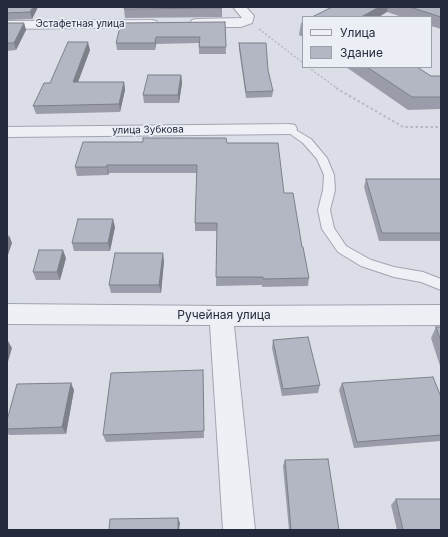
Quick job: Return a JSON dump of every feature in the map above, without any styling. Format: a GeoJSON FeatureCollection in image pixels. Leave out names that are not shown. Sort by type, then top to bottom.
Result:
{"type":"FeatureCollection","features":[{"type":"Feature","properties":{"kind":"street"},"geometry":{"type":"LineString","coordinates":[[182,24],[241,23],[248,20],[248,16],[239,7]]}},
{"type":"Feature","properties":{"kind":"street","name":"Эстафетная улица"},"geometry":{"type":"LineString","coordinates":[[7,25],[166,24]]}},
{"type":"Feature","properties":{"kind":"street","name":"улица Зубкова"},"geometry":{"type":"LineString","coordinates":[[7,132],[289,129]]}},
{"type":"Feature","properties":{"kind":"street","name":"Ручейная улица"},"geometry":{"type":"LineString","coordinates":[[7,314],[221,316],[441,315]]}},
{"type":"Feature","properties":{"kind":"street"},"geometry":{"type":"LineString","coordinates":[[221,316],[239,530]]}},
{"type":"Feature","properties":{"kind":"lane"},"geometry":{"type":"LineString","coordinates":[[289,129],[307,141],[322,158],[329,175],[329,190],[324,210],[328,229],[342,249],[366,263],[394,272],[423,277],[441,285]]}},
{"type":"Feature","properties":{"kind":"path"},"geometry":{"type":"LineString","coordinates":[[248,20],[302,62]]}},
{"type":"Feature","properties":{"kind":"path"},"geometry":{"type":"LineString","coordinates":[[309,68],[332,85],[403,127],[441,127]]}},
{"type":"Feature","properties":{"kind":"building"},"geometry":{"type":"Polygon","coordinates":[[[7,7],[33,7],[30,12],[7,13],[7,7]]]}},
{"type":"Feature","properties":{"kind":"building"},"geometry":{"type":"Polygon","coordinates":[[[125,7],[220,7],[222,8],[124,9],[125,7]]]}},
{"type":"Feature","properties":{"kind":"building"},"geometry":{"type":"Polygon","coordinates":[[[332,7],[379,7],[363,16],[314,16],[332,7]]]}},
{"type":"Feature","properties":{"kind":"building"},"geometry":{"type":"Polygon","coordinates":[[[410,7],[441,7],[441,17],[410,7]]]}},
{"type":"Feature","properties":{"kind":"building"},"geometry":{"type":"Polygon","coordinates":[[[225,22],[226,47],[199,47],[200,37],[156,37],[155,43],[116,43],[121,23],[225,22]]]}},
{"type":"Feature","properties":{"kind":"building"},"geometry":{"type":"Polygon","coordinates":[[[7,23],[24,23],[14,43],[7,43],[7,23]]]}},
{"type":"Feature","properties":{"kind":"building"},"geometry":{"type":"Polygon","coordinates":[[[68,42],[88,42],[73,82],[124,82],[119,104],[33,106],[44,83],[50,83],[68,42]]]}},
{"type":"Feature","properties":{"kind":"building"},"geometry":{"type":"Polygon","coordinates":[[[239,43],[266,43],[268,70],[273,91],[246,92],[239,43]]]}},
{"type":"Feature","properties":{"kind":"building"},"geometry":{"type":"Polygon","coordinates":[[[368,68],[419,68],[431,76],[441,76],[441,97],[412,97],[368,68]]]}},
{"type":"Feature","properties":{"kind":"building"},"geometry":{"type":"Polygon","coordinates":[[[148,75],[181,75],[178,95],[143,95],[148,75]]]}},
{"type":"Feature","properties":{"kind":"building"},"geometry":{"type":"Polygon","coordinates":[[[143,138],[226,138],[227,143],[278,143],[284,193],[293,193],[309,278],[263,279],[263,277],[216,277],[217,223],[195,223],[197,165],[107,165],[107,167],[75,167],[83,142],[143,142],[143,138]]]}},
{"type":"Feature","properties":{"kind":"building"},"geometry":{"type":"Polygon","coordinates":[[[366,179],[441,179],[441,233],[382,233],[366,179]]]}},
{"type":"Feature","properties":{"kind":"building"},"geometry":{"type":"Polygon","coordinates":[[[78,219],[113,219],[108,243],[72,243],[78,219]]]}},
{"type":"Feature","properties":{"kind":"building"},"geometry":{"type":"Polygon","coordinates":[[[39,250],[63,250],[57,272],[33,272],[39,250]]]}},
{"type":"Feature","properties":{"kind":"building"},"geometry":{"type":"Polygon","coordinates":[[[115,253],[163,253],[159,285],[109,285],[115,253]]]}},
{"type":"Feature","properties":{"kind":"building"},"geometry":{"type":"Polygon","coordinates":[[[436,327],[441,327],[441,341],[436,327]]]}},
{"type":"Feature","properties":{"kind":"building"},"geometry":{"type":"Polygon","coordinates":[[[308,337],[320,385],[283,389],[273,340],[308,337]]]}},
{"type":"Feature","properties":{"kind":"building"},"geometry":{"type":"Polygon","coordinates":[[[203,370],[204,431],[103,435],[111,373],[203,370]]]}},
{"type":"Feature","properties":{"kind":"building"},"geometry":{"type":"Polygon","coordinates":[[[433,377],[441,397],[441,435],[357,442],[342,383],[433,377]]]}},
{"type":"Feature","properties":{"kind":"building"},"geometry":{"type":"Polygon","coordinates":[[[71,383],[62,427],[7,429],[7,420],[17,384],[71,383]]]}},
{"type":"Feature","properties":{"kind":"building"},"geometry":{"type":"Polygon","coordinates":[[[328,459],[339,530],[291,530],[285,460],[328,459]]]}},
{"type":"Feature","properties":{"kind":"building"},"geometry":{"type":"Polygon","coordinates":[[[396,499],[441,499],[441,530],[403,530],[396,499]]]}},
{"type":"Feature","properties":{"kind":"building"},"geometry":{"type":"Polygon","coordinates":[[[178,518],[178,530],[109,530],[110,519],[178,518]]]}}]}
